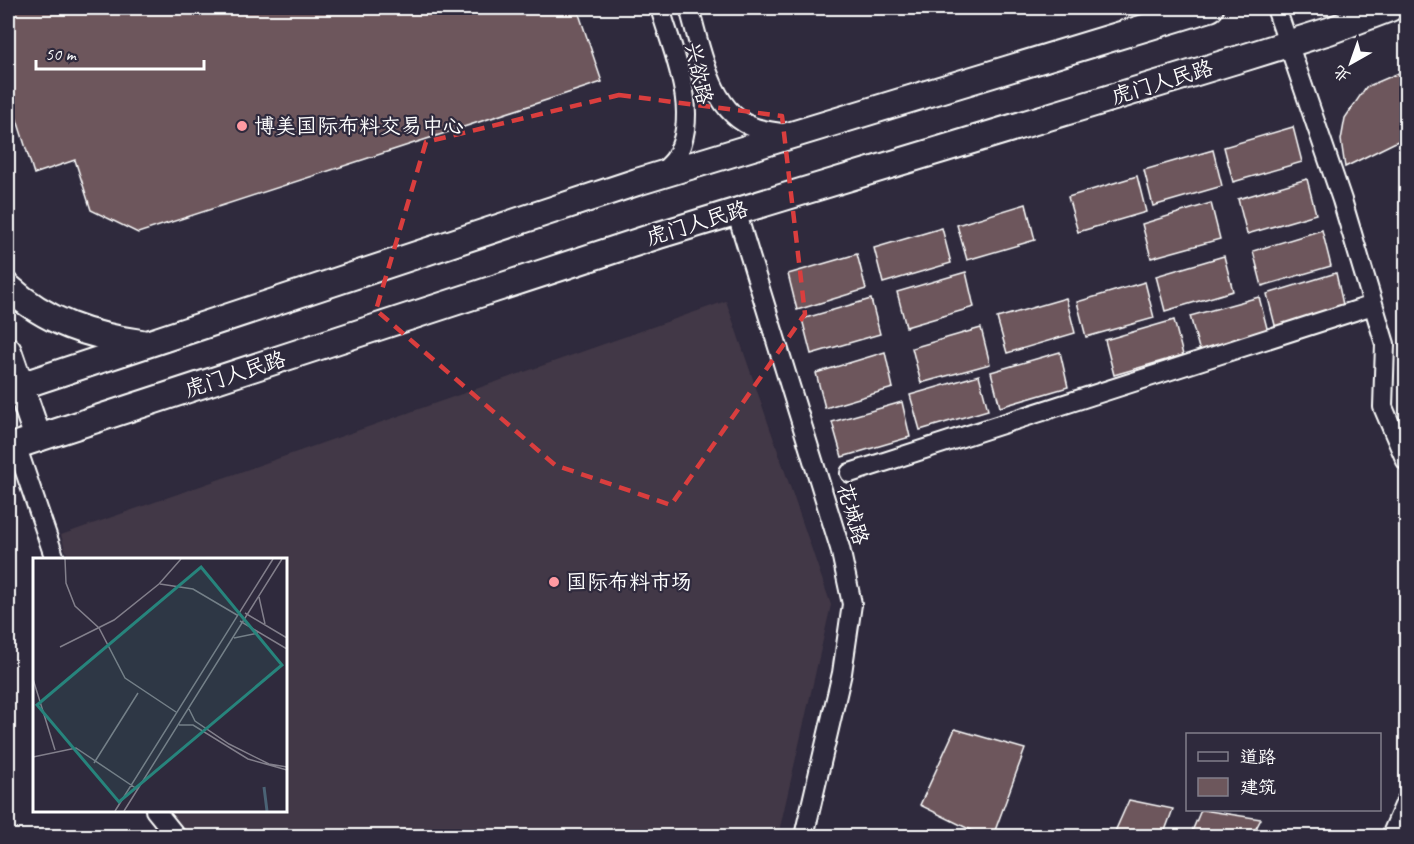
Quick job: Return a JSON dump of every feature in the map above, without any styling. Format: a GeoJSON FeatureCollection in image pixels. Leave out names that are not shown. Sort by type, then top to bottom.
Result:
{"type":"FeatureCollection","features":[{"type":"Feature","properties":{"kind":"main road"},"geometry":{"type":"LineString","coordinates":[[14,388],[659,175],[1210,8]]}},
{"type":"Feature","properties":{"kind":"main road","name":"虎门人民路"},"geometry":{"type":"LineString","coordinates":[[21,444],[736,212],[1289,44],[1390,8]]}},
{"type":"Feature","properties":{"kind":"main road"},"geometry":{"type":"LineString","coordinates":[[8,287],[23,301],[62,324],[101,338],[147,344]]}},
{"type":"Feature","properties":{"kind":"main road"},"geometry":{"type":"LineString","coordinates":[[8,351],[21,444]]}},
{"type":"Feature","properties":{"kind":"street","name":"兴欲路"},"geometry":{"type":"LineString","coordinates":[[659,175],[676,158],[686,128],[683,86],[660,8]]}},
{"type":"Feature","properties":{"kind":"street","name":"兴欲路"},"geometry":{"type":"LineString","coordinates":[[689,8],[711,78],[726,109],[754,128],[792,134]]}},
{"type":"Feature","properties":{"kind":"street"},"geometry":{"type":"LineString","coordinates":[[1276,8],[1342,200],[1385,344],[1383,407],[1401,454],[1407,461]]}},
{"type":"Feature","properties":{"kind":"street","name":"花城路"},"geometry":{"type":"LineString","coordinates":[[736,212],[840,548],[852,604],[842,673],[804,837]]}},
{"type":"Feature","properties":{"kind":"street"},"geometry":{"type":"LineString","coordinates":[[850,473],[1373,305]]}},
{"type":"Feature","properties":{"kind":"street"},"geometry":{"type":"LineString","coordinates":[[21,444],[55,558]]}},
{"type":"Feature","properties":{"kind":"street"},"geometry":{"type":"LineString","coordinates":[[1391,837],[1407,801]]}},
{"type":"Feature","properties":{"kind":"street"},"geometry":{"type":"LineString","coordinates":[[156,811],[176,837]]}},
{"type":"Feature","properties":{"kind":"highlighted area"},"geometry":{"type":"Polygon","coordinates":[[[619,95],[782,116],[805,314],[671,505],[555,465],[376,310],[426,142],[619,95]]]}},
{"type":"Feature","properties":{"kind":"shaded area","name":"国际布料市场"},"geometry":{"type":"Polygon","coordinates":[[[726,301],[831,605],[778,836],[176,836],[156,811],[286,811],[286,558],[68,558],[61,535],[726,301]]]}},
{"type":"Feature","properties":{"kind":"building","name":"博美国际布料交易中心"},"geometry":{"type":"Polygon","coordinates":[[[8,8],[577,8],[602,82],[138,233],[91,210],[75,160],[34,174],[8,91],[8,8]]]}},
{"type":"Feature","properties":{"kind":"building"},"geometry":{"type":"Polygon","coordinates":[[[1406,70],[1406,137],[1345,167],[1341,140],[1345,118],[1366,87],[1406,70]]]}},
{"type":"Feature","properties":{"kind":"building"},"geometry":{"type":"Polygon","coordinates":[[[1293,127],[1302,162],[1233,182],[1224,147],[1293,127]]]}},
{"type":"Feature","properties":{"kind":"building"},"geometry":{"type":"Polygon","coordinates":[[[1213,150],[1222,186],[1153,206],[1144,170],[1213,150]]]}},
{"type":"Feature","properties":{"kind":"building"},"geometry":{"type":"Polygon","coordinates":[[[1137,176],[1146,212],[1078,232],[1068,197],[1137,176]]]}},
{"type":"Feature","properties":{"kind":"building"},"geometry":{"type":"Polygon","coordinates":[[[1307,179],[1316,214],[1247,234],[1238,199],[1307,179]]]}},
{"type":"Feature","properties":{"kind":"building"},"geometry":{"type":"Polygon","coordinates":[[[1211,203],[1220,239],[1151,258],[1142,224],[1211,203]]]}},
{"type":"Feature","properties":{"kind":"building"},"geometry":{"type":"Polygon","coordinates":[[[1026,204],[1035,240],[967,260],[957,225],[1026,204]]]}},
{"type":"Feature","properties":{"kind":"building"},"geometry":{"type":"Polygon","coordinates":[[[942,228],[951,263],[883,283],[874,248],[942,228]]]}},
{"type":"Feature","properties":{"kind":"building"},"geometry":{"type":"Polygon","coordinates":[[[1322,230],[1331,266],[1262,286],[1253,251],[1322,230]]]}},
{"type":"Feature","properties":{"kind":"building"},"geometry":{"type":"Polygon","coordinates":[[[857,254],[866,289],[797,310],[788,274],[857,254]]]}},
{"type":"Feature","properties":{"kind":"building"},"geometry":{"type":"Polygon","coordinates":[[[1224,256],[1233,291],[1165,311],[1156,276],[1224,256]]]}},
{"type":"Feature","properties":{"kind":"building"},"geometry":{"type":"Polygon","coordinates":[[[966,272],[974,307],[906,327],[897,292],[966,272]]]}},
{"type":"Feature","properties":{"kind":"building"},"geometry":{"type":"Polygon","coordinates":[[[1336,273],[1344,309],[1276,329],[1267,294],[1336,273]]]}},
{"type":"Feature","properties":{"kind":"building"},"geometry":{"type":"Polygon","coordinates":[[[1145,282],[1154,318],[1086,337],[1077,302],[1145,282]]]}},
{"type":"Feature","properties":{"kind":"building"},"geometry":{"type":"Polygon","coordinates":[[[1259,297],[1268,332],[1200,352],[1190,316],[1259,297]]]}},
{"type":"Feature","properties":{"kind":"building"},"geometry":{"type":"Polygon","coordinates":[[[1066,298],[1075,333],[1007,353],[997,318],[1066,298]]]}},
{"type":"Feature","properties":{"kind":"building"},"geometry":{"type":"Polygon","coordinates":[[[871,299],[880,334],[811,354],[802,319],[871,299]]]}},
{"type":"Feature","properties":{"kind":"building"},"geometry":{"type":"Polygon","coordinates":[[[1174,320],[1183,355],[1114,375],[1105,340],[1174,320]]]}},
{"type":"Feature","properties":{"kind":"building"},"geometry":{"type":"Polygon","coordinates":[[[981,328],[990,364],[921,383],[912,348],[981,328]]]}},
{"type":"Feature","properties":{"kind":"building"},"geometry":{"type":"Polygon","coordinates":[[[885,352],[893,388],[825,408],[816,373],[885,352]]]}},
{"type":"Feature","properties":{"kind":"building"},"geometry":{"type":"Polygon","coordinates":[[[1060,352],[1068,387],[1000,407],[991,372],[1060,352]]]}},
{"type":"Feature","properties":{"kind":"building"},"geometry":{"type":"Polygon","coordinates":[[[979,375],[988,410],[920,430],[910,395],[979,375]]]}},
{"type":"Feature","properties":{"kind":"building"},"geometry":{"type":"Polygon","coordinates":[[[902,402],[910,437],[842,457],[832,422],[902,402]]]}},
{"type":"Feature","properties":{"kind":"building"},"geometry":{"type":"Polygon","coordinates":[[[955,729],[1025,749],[993,836],[983,836],[920,805],[955,729]]]}},
{"type":"Feature","properties":{"kind":"building"},"geometry":{"type":"Polygon","coordinates":[[[1129,800],[1173,809],[1163,836],[1113,836],[1129,800]]]}},
{"type":"Feature","properties":{"kind":"building"},"geometry":{"type":"Polygon","coordinates":[[[1201,811],[1261,819],[1252,836],[1190,836],[1201,811]]]}},
{"type":"Feature","properties":{"kind":"place","name":"博美国际布料交易中心"},"geometry":{"type":"Point","coordinates":[242,126]}},
{"type":"Feature","properties":{"kind":"place","name":"国际布料市场"},"geometry":{"type":"Point","coordinates":[554,582]}}]}
